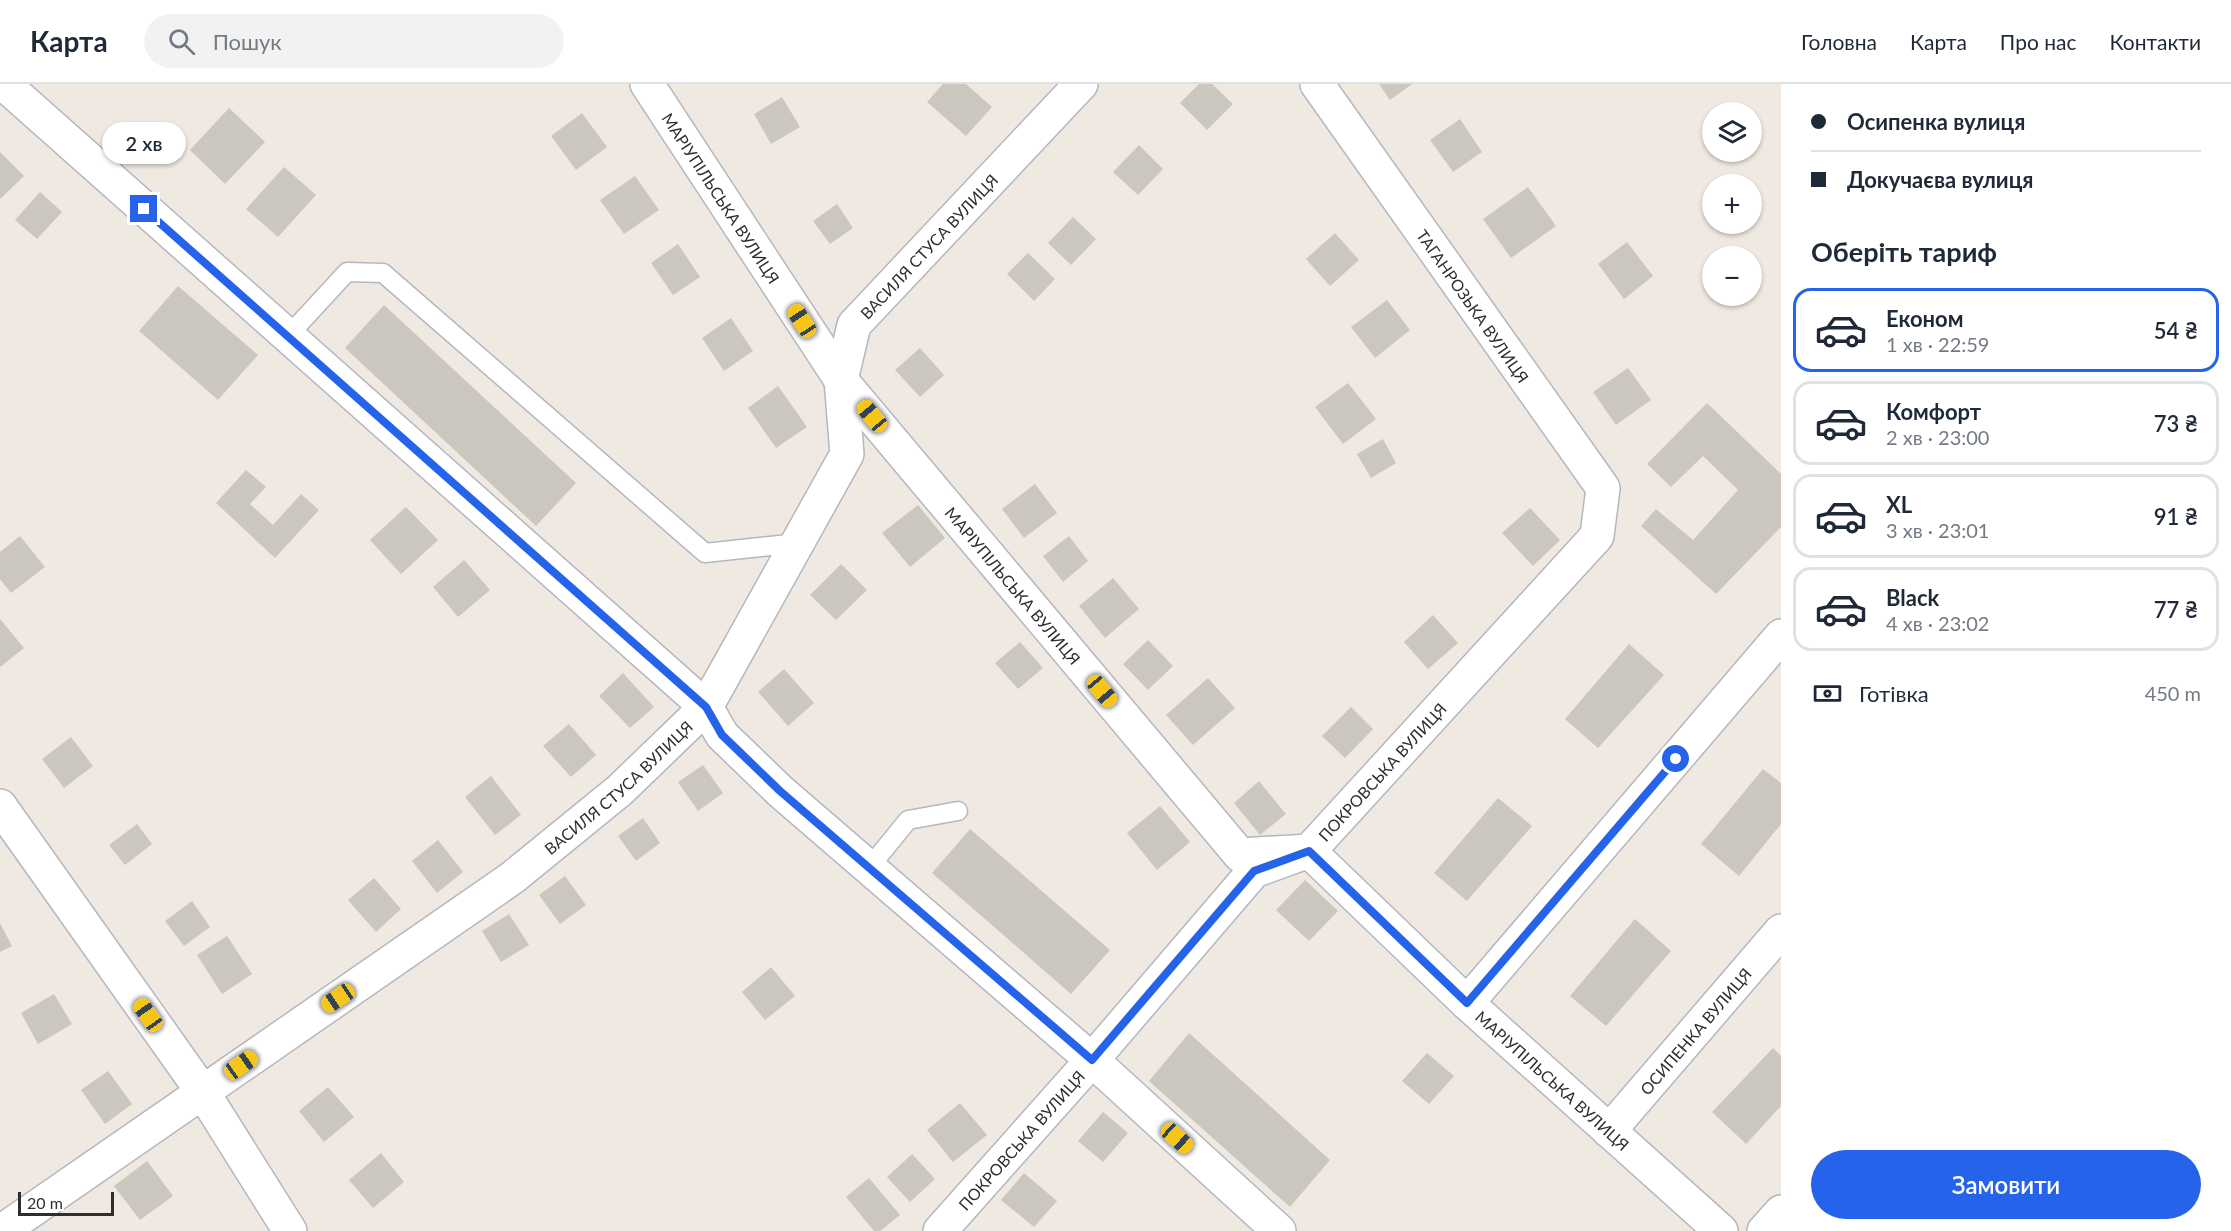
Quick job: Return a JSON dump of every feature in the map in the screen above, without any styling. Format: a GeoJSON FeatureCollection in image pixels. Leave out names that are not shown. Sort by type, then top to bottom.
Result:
{"type":"FeatureCollection","features":[{"type":"Feature","properties":{"kind":"street"},"geometry":{"type":"LineString","coordinates":[[4,84],[706,707],[722,735],[780,791],[1092,1060],[1279,1231]]}},
{"type":"Feature","properties":{"kind":"street","name":"МАРІУПІЛЬСЬКА ВУЛИЦЯ"},"geometry":{"type":"LineString","coordinates":[[647,84],[841,380],[1240,855],[1309,851],[1467,1003],[1721,1231]]}},
{"type":"Feature","properties":{"kind":"street","name":"ВАСИЛЯ СТУСА ВУЛИЦЯ"},"geometry":{"type":"LineString","coordinates":[[2,1231],[512,878],[620,790],[706,707],[847,454],[841,380],[854,325],[1081,84]]}},
{"type":"Feature","properties":{"kind":"street","name":"ТАГАНРОЗЬКА ВУЛИЦЯ"},"geometry":{"type":"LineString","coordinates":[[1317,84],[1603,488],[1597,536]]}},
{"type":"Feature","properties":{"kind":"street","name":"ПОКРОВСЬКА ВУЛИЦЯ"},"geometry":{"type":"LineString","coordinates":[[940,1231],[1092,1060],[1254,871],[1309,851],[1597,536]]}},
{"type":"Feature","properties":{"kind":"street"},"geometry":{"type":"LineString","coordinates":[[1467,1003],[1781,636]]}},
{"type":"Feature","properties":{"kind":"street"},"geometry":{"type":"LineString","coordinates":[[0,806],[202,1091],[290,1231]]}},
{"type":"Feature","properties":{"kind":"street","name":"ОСИПЕНКА ВУЛИЦЯ"},"geometry":{"type":"LineString","coordinates":[[1609,1131],[1781,931]]}},
{"type":"Feature","properties":{"kind":"street"},"geometry":{"type":"LineString","coordinates":[[1764,1231],[1781,1212]]}},
{"type":"Feature","properties":{"kind":"lane"},"geometry":{"type":"LineString","coordinates":[[288,336],[347,272],[383,273],[705,553],[798,543]]}},
{"type":"Feature","properties":{"kind":"lane"},"geometry":{"type":"LineString","coordinates":[[869,868],[908,820],[958,811]]}},
{"type":"Feature","properties":{"kind":"building"},"geometry":{"type":"Polygon","coordinates":[[[943,84],[966,84],[992,107],[966,136],[927,102],[943,84]]]}},
{"type":"Feature","properties":{"kind":"building"},"geometry":{"type":"Polygon","coordinates":[[[1199,84],[1212,84],[1233,104],[1207,130],[1180,103],[1199,84]]]}},
{"type":"Feature","properties":{"kind":"building"},"geometry":{"type":"Polygon","coordinates":[[[1379,84],[1412,84],[1390,100],[1379,84]]]}},
{"type":"Feature","properties":{"kind":"building"},"geometry":{"type":"Polygon","coordinates":[[[782,97],[800,127],[771,144],[754,114],[782,97]]]}},
{"type":"Feature","properties":{"kind":"building"},"geometry":{"type":"Polygon","coordinates":[[[229,108],[265,142],[225,184],[190,150],[229,108]]]}},
{"type":"Feature","properties":{"kind":"building"},"geometry":{"type":"Polygon","coordinates":[[[582,113],[607,147],[576,170],[551,136],[582,113]]]}},
{"type":"Feature","properties":{"kind":"building"},"geometry":{"type":"Polygon","coordinates":[[[1460,119],[1482,152],[1453,172],[1430,140],[1460,119]]]}},
{"type":"Feature","properties":{"kind":"building"},"geometry":{"type":"Polygon","coordinates":[[[1139,145],[1163,169],[1138,195],[1113,172],[1139,145]]]}},
{"type":"Feature","properties":{"kind":"building"},"geometry":{"type":"Polygon","coordinates":[[[0,152],[24,176],[0,199],[0,152]]]}},
{"type":"Feature","properties":{"kind":"building"},"geometry":{"type":"Polygon","coordinates":[[[284,167],[316,195],[278,237],[246,209],[284,167]]]}},
{"type":"Feature","properties":{"kind":"building"},"geometry":{"type":"Polygon","coordinates":[[[635,176],[659,210],[624,234],[600,200],[635,176]]]}},
{"type":"Feature","properties":{"kind":"building"},"geometry":{"type":"Polygon","coordinates":[[[1528,187],[1556,226],[1511,258],[1483,219],[1528,187]]]}},
{"type":"Feature","properties":{"kind":"building"},"geometry":{"type":"Polygon","coordinates":[[[40,192],[62,212],[37,239],[15,220],[40,192]]]}},
{"type":"Feature","properties":{"kind":"building"},"geometry":{"type":"Polygon","coordinates":[[[837,204],[853,228],[830,244],[813,221],[837,204]]]}},
{"type":"Feature","properties":{"kind":"building"},"geometry":{"type":"Polygon","coordinates":[[[1073,217],[1096,239],[1071,265],[1048,243],[1073,217]]]}},
{"type":"Feature","properties":{"kind":"building"},"geometry":{"type":"Polygon","coordinates":[[[1335,233],[1359,260],[1330,286],[1306,259],[1335,233]]]}},
{"type":"Feature","properties":{"kind":"building"},"geometry":{"type":"Polygon","coordinates":[[[1627,242],[1653,276],[1624,299],[1598,264],[1627,242]]]}},
{"type":"Feature","properties":{"kind":"building"},"geometry":{"type":"Polygon","coordinates":[[[678,244],[700,277],[673,295],[651,263],[678,244]]]}},
{"type":"Feature","properties":{"kind":"building"},"geometry":{"type":"Polygon","coordinates":[[[1028,253],[1055,279],[1034,301],[1007,274],[1028,253]]]}},
{"type":"Feature","properties":{"kind":"building"},"geometry":{"type":"Polygon","coordinates":[[[178,286],[258,355],[218,400],[139,331],[178,286]]]}},
{"type":"Feature","properties":{"kind":"building"},"geometry":{"type":"Polygon","coordinates":[[[1387,300],[1410,330],[1375,358],[1351,327],[1387,300]]]}},
{"type":"Feature","properties":{"kind":"building"},"geometry":{"type":"Polygon","coordinates":[[[384,305],[576,483],[536,526],[345,348],[384,305]]]}},
{"type":"Feature","properties":{"kind":"building"},"geometry":{"type":"Polygon","coordinates":[[[731,318],[753,351],[724,371],[702,338],[731,318]]]}},
{"type":"Feature","properties":{"kind":"building"},"geometry":{"type":"Polygon","coordinates":[[[920,348],[944,375],[920,397],[895,370],[920,348]]]}},
{"type":"Feature","properties":{"kind":"building"},"geometry":{"type":"Polygon","coordinates":[[[1628,368],[1651,400],[1616,425],[1593,392],[1628,368]]]}},
{"type":"Feature","properties":{"kind":"building"},"geometry":{"type":"Polygon","coordinates":[[[1348,383],[1376,419],[1343,444],[1315,407],[1348,383]]]}},
{"type":"Feature","properties":{"kind":"building"},"geometry":{"type":"Polygon","coordinates":[[[778,386],[807,427],[776,448],[748,408],[778,386]]]}},
{"type":"Feature","properties":{"kind":"building"},"geometry":{"type":"Polygon","coordinates":[[[1707,403],[1781,474],[1781,527],[1716,594],[1641,526],[1656,509],[1693,540],[1738,490],[1703,456],[1671,487],[1647,464],[1707,403]]]}},
{"type":"Feature","properties":{"kind":"building"},"geometry":{"type":"Polygon","coordinates":[[[1383,439],[1396,463],[1371,478],[1357,454],[1383,439]]]}},
{"type":"Feature","properties":{"kind":"building"},"geometry":{"type":"Polygon","coordinates":[[[246,470],[266,487],[250,504],[273,525],[301,494],[319,510],[275,558],[216,503],[246,470]]]}},
{"type":"Feature","properties":{"kind":"building"},"geometry":{"type":"Polygon","coordinates":[[[1035,484],[1057,513],[1024,538],[1002,509],[1035,484]]]}},
{"type":"Feature","properties":{"kind":"building"},"geometry":{"type":"Polygon","coordinates":[[[918,505],[945,538],[910,567],[882,533],[918,505]]]}},
{"type":"Feature","properties":{"kind":"building"},"geometry":{"type":"Polygon","coordinates":[[[406,507],[438,540],[401,574],[370,540],[406,507]]]}},
{"type":"Feature","properties":{"kind":"building"},"geometry":{"type":"Polygon","coordinates":[[[1530,508],[1560,540],[1533,566],[1502,533],[1530,508]]]}},
{"type":"Feature","properties":{"kind":"building"},"geometry":{"type":"Polygon","coordinates":[[[20,536],[45,567],[11,593],[0,579],[0,552],[20,536]]]}},
{"type":"Feature","properties":{"kind":"building"},"geometry":{"type":"Polygon","coordinates":[[[1069,536],[1088,561],[1063,582],[1043,556],[1069,536]]]}},
{"type":"Feature","properties":{"kind":"building"},"geometry":{"type":"Polygon","coordinates":[[[464,560],[490,590],[458,617],[433,587],[464,560]]]}},
{"type":"Feature","properties":{"kind":"building"},"geometry":{"type":"Polygon","coordinates":[[[841,564],[867,590],[836,620],[810,595],[841,564]]]}},
{"type":"Feature","properties":{"kind":"building"},"geometry":{"type":"Polygon","coordinates":[[[1113,578],[1139,609],[1105,638],[1079,606],[1113,578]]]}},
{"type":"Feature","properties":{"kind":"building"},"geometry":{"type":"Polygon","coordinates":[[[1433,615],[1458,643],[1428,669],[1404,642],[1433,615]]]}},
{"type":"Feature","properties":{"kind":"building"},"geometry":{"type":"Polygon","coordinates":[[[0,619],[24,648],[0,667],[0,619]]]}},
{"type":"Feature","properties":{"kind":"building"},"geometry":{"type":"Polygon","coordinates":[[[1148,640],[1173,666],[1148,690],[1123,664],[1148,640]]]}},
{"type":"Feature","properties":{"kind":"building"},"geometry":{"type":"Polygon","coordinates":[[[1020,642],[1043,668],[1018,689],[995,663],[1020,642]]]}},
{"type":"Feature","properties":{"kind":"building"},"geometry":{"type":"Polygon","coordinates":[[[1629,644],[1664,675],[1598,748],[1565,719],[1629,644]]]}},
{"type":"Feature","properties":{"kind":"building"},"geometry":{"type":"Polygon","coordinates":[[[784,669],[814,703],[788,726],[758,692],[784,669]]]}},
{"type":"Feature","properties":{"kind":"building"},"geometry":{"type":"Polygon","coordinates":[[[623,673],[654,707],[630,728],[599,696],[623,673]]]}},
{"type":"Feature","properties":{"kind":"building"},"geometry":{"type":"Polygon","coordinates":[[[1208,678],[1235,708],[1193,745],[1166,715],[1208,678]]]}},
{"type":"Feature","properties":{"kind":"building"},"geometry":{"type":"Polygon","coordinates":[[[1351,707],[1373,729],[1345,758],[1322,736],[1351,707]]]}},
{"type":"Feature","properties":{"kind":"building"},"geometry":{"type":"Polygon","coordinates":[[[569,724],[596,755],[571,777],[543,746],[569,724]]]}},
{"type":"Feature","properties":{"kind":"building"},"geometry":{"type":"Polygon","coordinates":[[[71,737],[93,766],[64,788],[42,759],[71,737]]]}},
{"type":"Feature","properties":{"kind":"building"},"geometry":{"type":"Polygon","coordinates":[[[703,765],[723,793],[698,811],[678,782],[703,765]]]}},
{"type":"Feature","properties":{"kind":"building"},"geometry":{"type":"Polygon","coordinates":[[[1763,769],[1781,783],[1781,824],[1739,876],[1701,844],[1763,769]]]}},
{"type":"Feature","properties":{"kind":"building"},"geometry":{"type":"Polygon","coordinates":[[[491,776],[521,815],[495,835],[465,797],[491,776]]]}},
{"type":"Feature","properties":{"kind":"building"},"geometry":{"type":"Polygon","coordinates":[[[1259,781],[1286,814],[1260,835],[1234,803],[1259,781]]]}},
{"type":"Feature","properties":{"kind":"building"},"geometry":{"type":"Polygon","coordinates":[[[1498,798],[1532,826],[1467,901],[1434,873],[1498,798]]]}},
{"type":"Feature","properties":{"kind":"building"},"geometry":{"type":"Polygon","coordinates":[[[1160,806],[1190,842],[1157,870],[1127,833],[1160,806]]]}},
{"type":"Feature","properties":{"kind":"building"},"geometry":{"type":"Polygon","coordinates":[[[643,818],[660,843],[636,861],[618,836],[643,818]]]}},
{"type":"Feature","properties":{"kind":"building"},"geometry":{"type":"Polygon","coordinates":[[[137,824],[152,844],[125,865],[109,845],[137,824]]]}},
{"type":"Feature","properties":{"kind":"building"},"geometry":{"type":"Polygon","coordinates":[[[970,829],[1110,950],[1071,994],[932,873],[970,829]]]}},
{"type":"Feature","properties":{"kind":"building"},"geometry":{"type":"Polygon","coordinates":[[[438,840],[463,872],[437,893],[412,861],[438,840]]]}},
{"type":"Feature","properties":{"kind":"building"},"geometry":{"type":"Polygon","coordinates":[[[565,876],[586,905],[560,924],[539,895],[565,876]]]}},
{"type":"Feature","properties":{"kind":"building"},"geometry":{"type":"Polygon","coordinates":[[[374,878],[401,909],[376,932],[348,900],[374,878]]]}},
{"type":"Feature","properties":{"kind":"building"},"geometry":{"type":"Polygon","coordinates":[[[1305,880],[1338,911],[1309,941],[1276,910],[1305,880]]]}},
{"type":"Feature","properties":{"kind":"building"},"geometry":{"type":"Polygon","coordinates":[[[192,901],[210,927],[184,946],[165,921],[192,901]]]}},
{"type":"Feature","properties":{"kind":"building"},"geometry":{"type":"Polygon","coordinates":[[[509,914],[529,945],[501,962],[482,931],[509,914]]]}},
{"type":"Feature","properties":{"kind":"building"},"geometry":{"type":"Polygon","coordinates":[[[1635,919],[1671,951],[1606,1026],[1570,996],[1635,919]]]}},
{"type":"Feature","properties":{"kind":"building"},"geometry":{"type":"Polygon","coordinates":[[[0,923],[12,946],[0,952],[0,923]]]}},
{"type":"Feature","properties":{"kind":"building"},"geometry":{"type":"Polygon","coordinates":[[[227,936],[252,974],[222,994],[197,955],[227,936]]]}},
{"type":"Feature","properties":{"kind":"building"},"geometry":{"type":"Polygon","coordinates":[[[771,967],[795,996],[765,1020],[742,992],[771,967]]]}},
{"type":"Feature","properties":{"kind":"building"},"geometry":{"type":"Polygon","coordinates":[[[54,994],[72,1024],[38,1044],[21,1013],[54,994]]]}},
{"type":"Feature","properties":{"kind":"building"},"geometry":{"type":"Polygon","coordinates":[[[1189,1033],[1330,1160],[1290,1207],[1149,1081],[1189,1033]]]}},
{"type":"Feature","properties":{"kind":"building"},"geometry":{"type":"Polygon","coordinates":[[[1773,1048],[1781,1056],[1781,1106],[1746,1144],[1712,1112],[1773,1048]]]}},
{"type":"Feature","properties":{"kind":"building"},"geometry":{"type":"Polygon","coordinates":[[[1427,1053],[1454,1076],[1429,1104],[1402,1081],[1427,1053]]]}},
{"type":"Feature","properties":{"kind":"building"},"geometry":{"type":"Polygon","coordinates":[[[108,1071],[132,1104],[105,1124],[81,1090],[108,1071]]]}},
{"type":"Feature","properties":{"kind":"building"},"geometry":{"type":"Polygon","coordinates":[[[328,1087],[354,1117],[324,1142],[299,1111],[328,1087]]]}},
{"type":"Feature","properties":{"kind":"building"},"geometry":{"type":"Polygon","coordinates":[[[960,1103],[987,1135],[953,1162],[927,1130],[960,1103]]]}},
{"type":"Feature","properties":{"kind":"building"},"geometry":{"type":"Polygon","coordinates":[[[1103,1112],[1128,1133],[1103,1162],[1078,1141],[1103,1112]]]}},
{"type":"Feature","properties":{"kind":"building"},"geometry":{"type":"Polygon","coordinates":[[[381,1153],[404,1182],[373,1208],[349,1180],[381,1153]]]}},
{"type":"Feature","properties":{"kind":"building"},"geometry":{"type":"Polygon","coordinates":[[[912,1154],[935,1179],[910,1202],[887,1177],[912,1154]]]}},
{"type":"Feature","properties":{"kind":"building"},"geometry":{"type":"Polygon","coordinates":[[[147,1161],[173,1196],[140,1220],[114,1186],[147,1161]]]}},
{"type":"Feature","properties":{"kind":"building"},"geometry":{"type":"Polygon","coordinates":[[[1024,1173],[1057,1201],[1034,1227],[1001,1200],[1024,1173]]]}},
{"type":"Feature","properties":{"kind":"building"},"geometry":{"type":"Polygon","coordinates":[[[869,1178],[900,1215],[880,1231],[874,1231],[846,1197],[869,1178]]]}},
{"type":"Feature","properties":{"kind":"route"},"geometry":{"type":"LineString","coordinates":[[144,209],[706,707],[722,735],[780,791],[1092,1060],[1254,871],[1309,851],[1467,1003],[1676,759]]}}]}
